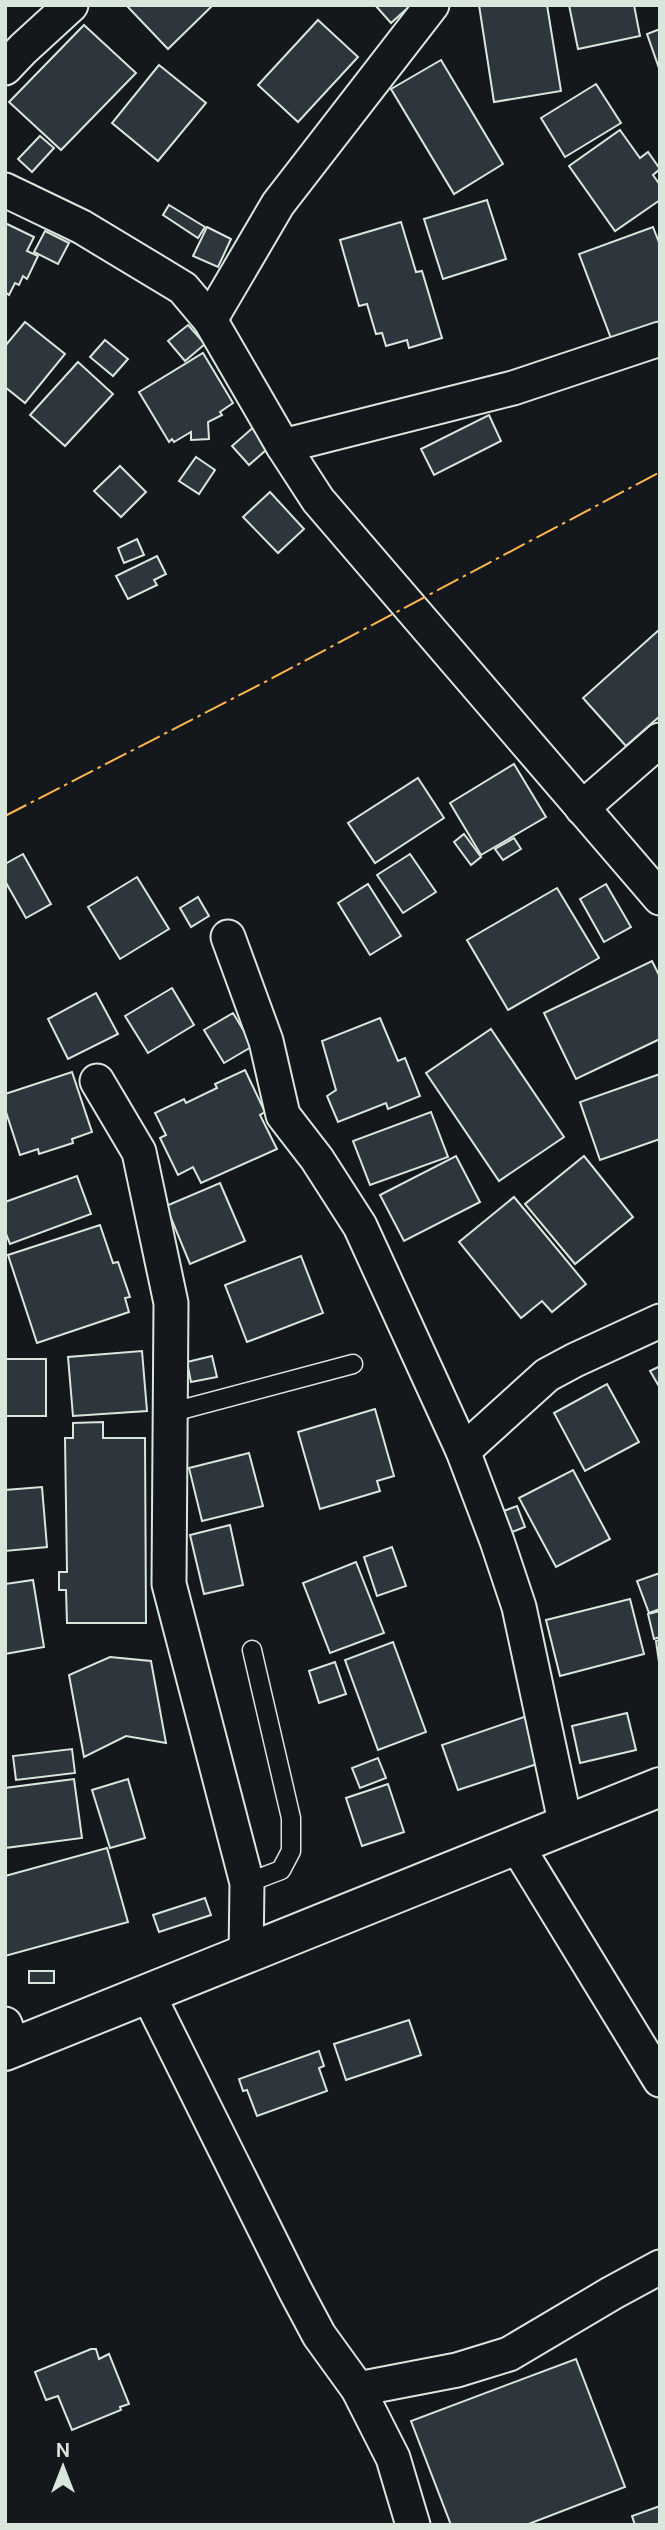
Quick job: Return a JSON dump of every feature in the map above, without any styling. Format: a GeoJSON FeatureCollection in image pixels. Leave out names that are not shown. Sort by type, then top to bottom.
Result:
{"type":"FeatureCollection","features":[{"type":"Feature","properties":{"kind":"main road"},"geometry":{"type":"LineString","coordinates":[[8,2041],[148,1994],[246,1956],[660,1787]]}},
{"type":"Feature","properties":{"kind":"street"},"geometry":{"type":"LineString","coordinates":[[5,68],[71,5]]}},
{"type":"Feature","properties":{"kind":"street"},"geometry":{"type":"LineString","coordinates":[[210,320],[278,204],[299,174],[432,5]]}},
{"type":"Feature","properties":{"kind":"street"},"geometry":{"type":"LineString","coordinates":[[5,190],[82,227],[183,288],[210,320],[283,446],[318,500],[660,898]]}},
{"type":"Feature","properties":{"kind":"street"},"geometry":{"type":"LineString","coordinates":[[283,446],[513,388],[660,339]]}},
{"type":"Feature","properties":{"kind":"street"},"geometry":{"type":"LineString","coordinates":[[582,808],[660,740]]}},
{"type":"Feature","properties":{"kind":"street"},"geometry":{"type":"LineString","coordinates":[[228,937],[266,1041],[282,1115],[317,1159],[360,1226],[463,1451],[519,1607],[566,1826]]}},
{"type":"Feature","properties":{"kind":"street"},"geometry":{"type":"LineString","coordinates":[[97,1081],[139,1152],[171,1303],[169,1584],[247,1883],[246,1956]]}},
{"type":"Feature","properties":{"kind":"street"},"geometry":{"type":"LineString","coordinates":[[463,1451],[547,1375],[660,1321]]}},
{"type":"Feature","properties":{"kind":"street"},"geometry":{"type":"LineString","coordinates":[[517,1846],[660,2080]]}},
{"type":"Feature","properties":{"kind":"street"},"geometry":{"type":"LineString","coordinates":[[148,1994],[295,2290],[319,2335],[358,2389],[393,2458],[414,2525]]}},
{"type":"Feature","properties":{"kind":"street"},"geometry":{"type":"LineString","coordinates":[[358,2389],[457,2370],[509,2354],[660,2267]]}},
{"type":"Feature","properties":{"kind":"lane"},"geometry":{"type":"LineString","coordinates":[[169,1413],[353,1364]]}},
{"type":"Feature","properties":{"kind":"lane"},"geometry":{"type":"LineString","coordinates":[[247,1883],[281,1870],[291,1851],[290,1818],[252,1650]]}},
{"type":"Feature","properties":{"kind":"building"},"geometry":{"type":"Polygon","coordinates":[[[126,5],[213,5],[168,49],[126,5]]]}},
{"type":"Feature","properties":{"kind":"building"},"geometry":{"type":"Polygon","coordinates":[[[375,5],[411,5],[391,23],[375,5]]]}},
{"type":"Feature","properties":{"kind":"building"},"geometry":{"type":"Polygon","coordinates":[[[479,5],[547,5],[561,91],[494,102],[479,5]]]}},
{"type":"Feature","properties":{"kind":"building"},"geometry":{"type":"Polygon","coordinates":[[[569,5],[634,5],[640,36],[578,49],[569,5]]]}},
{"type":"Feature","properties":{"kind":"building"},"geometry":{"type":"Polygon","coordinates":[[[318,20],[358,57],[298,122],[258,85],[318,20]]]}},
{"type":"Feature","properties":{"kind":"building"},"geometry":{"type":"Polygon","coordinates":[[[84,25],[136,73],[61,150],[9,102],[84,25]]]}},
{"type":"Feature","properties":{"kind":"building"},"geometry":{"type":"Polygon","coordinates":[[[660,29],[660,71],[647,34],[660,29]]]}},
{"type":"Feature","properties":{"kind":"building"},"geometry":{"type":"Polygon","coordinates":[[[441,60],[503,164],[454,194],[391,89],[441,60]]]}},
{"type":"Feature","properties":{"kind":"building"},"geometry":{"type":"Polygon","coordinates":[[[159,65],[206,103],[158,161],[112,123],[159,65]]]}},
{"type":"Feature","properties":{"kind":"building"},"geometry":{"type":"Polygon","coordinates":[[[596,84],[621,123],[565,157],[541,118],[596,84]]]}},
{"type":"Feature","properties":{"kind":"building"},"geometry":{"type":"Polygon","coordinates":[[[620,130],[640,158],[648,152],[660,169],[653,175],[660,185],[660,200],[615,231],[569,166],[620,130]]]}},
{"type":"Feature","properties":{"kind":"building"},"geometry":{"type":"Polygon","coordinates":[[[40,136],[54,148],[32,172],[18,159],[40,136]]]}},
{"type":"Feature","properties":{"kind":"building"},"geometry":{"type":"Polygon","coordinates":[[[487,200],[506,259],[443,279],[424,219],[487,200]]]}},
{"type":"Feature","properties":{"kind":"building"},"geometry":{"type":"Polygon","coordinates":[[[169,205],[205,227],[198,238],[163,215],[169,205]]]}},
{"type":"Feature","properties":{"kind":"building"},"geometry":{"type":"Polygon","coordinates":[[[401,222],[416,272],[422,271],[442,338],[409,348],[407,340],[386,346],[382,333],[376,334],[367,304],[359,306],[340,240],[401,222]]]}},
{"type":"Feature","properties":{"kind":"building"},"geometry":{"type":"Polygon","coordinates":[[[5,223],[34,237],[27,251],[38,256],[27,279],[23,276],[19,285],[15,283],[9,295],[5,292],[5,223]]]}},
{"type":"Feature","properties":{"kind":"building"},"geometry":{"type":"Polygon","coordinates":[[[207,227],[231,239],[218,267],[193,256],[207,227]]]}},
{"type":"Feature","properties":{"kind":"building"},"geometry":{"type":"Polygon","coordinates":[[[653,227],[660,245],[660,323],[612,341],[579,254],[653,227]]]}},
{"type":"Feature","properties":{"kind":"building"},"geometry":{"type":"Polygon","coordinates":[[[45,231],[69,243],[58,264],[34,252],[45,231]]]}},
{"type":"Feature","properties":{"kind":"building"},"geometry":{"type":"Polygon","coordinates":[[[25,322],[65,354],[25,403],[5,387],[5,346],[25,322]]]}},
{"type":"Feature","properties":{"kind":"building"},"geometry":{"type":"Polygon","coordinates":[[[188,325],[205,344],[185,361],[168,341],[188,325]]]}},
{"type":"Feature","properties":{"kind":"building"},"geometry":{"type":"Polygon","coordinates":[[[105,340],[128,359],[113,376],[90,357],[105,340]]]}},
{"type":"Feature","properties":{"kind":"building"},"geometry":{"type":"Polygon","coordinates":[[[203,353],[233,403],[220,412],[222,415],[208,422],[209,439],[191,440],[191,432],[169,442],[139,392],[203,353]]]}},
{"type":"Feature","properties":{"kind":"building"},"geometry":{"type":"Polygon","coordinates":[[[78,362],[113,394],[65,446],[30,415],[78,362]]]}},
{"type":"Feature","properties":{"kind":"building"},"geometry":{"type":"Polygon","coordinates":[[[489,415],[501,441],[434,475],[421,449],[489,415]]]}},
{"type":"Feature","properties":{"kind":"building"},"geometry":{"type":"Polygon","coordinates":[[[256,425],[273,444],[249,465],[232,446],[256,425]]]}},
{"type":"Feature","properties":{"kind":"building"},"geometry":{"type":"Polygon","coordinates":[[[196,457],[215,470],[199,494],[179,481],[196,457]]]}},
{"type":"Feature","properties":{"kind":"building"},"geometry":{"type":"Polygon","coordinates":[[[120,466],[146,492],[121,517],[94,491],[120,466]]]}},
{"type":"Feature","properties":{"kind":"building"},"geometry":{"type":"Polygon","coordinates":[[[270,492],[304,529],[278,553],[243,517],[270,492]]]}},
{"type":"Feature","properties":{"kind":"building"},"geometry":{"type":"Polygon","coordinates":[[[137,539],[144,555],[124,563],[118,548],[137,539]]]}},
{"type":"Feature","properties":{"kind":"building"},"geometry":{"type":"Polygon","coordinates":[[[157,556],[166,574],[154,580],[157,585],[128,599],[116,576],[157,556]]]}},
{"type":"Feature","properties":{"kind":"building"},"geometry":{"type":"Polygon","coordinates":[[[660,629],[660,716],[626,746],[583,698],[660,629]]]}},
{"type":"Feature","properties":{"kind":"building"},"geometry":{"type":"Polygon","coordinates":[[[514,764],[546,817],[481,855],[450,803],[514,764]]]}},
{"type":"Feature","properties":{"kind":"building"},"geometry":{"type":"Polygon","coordinates":[[[418,778],[444,818],[375,863],[348,823],[418,778]]]}},
{"type":"Feature","properties":{"kind":"building"},"geometry":{"type":"Polygon","coordinates":[[[464,834],[481,857],[471,865],[454,842],[464,834]]]}},
{"type":"Feature","properties":{"kind":"building"},"geometry":{"type":"Polygon","coordinates":[[[514,838],[521,849],[503,860],[495,849],[514,838]]]}},
{"type":"Feature","properties":{"kind":"building"},"geometry":{"type":"Polygon","coordinates":[[[23,854],[51,904],[26,918],[5,881],[5,864],[23,854]]]}},
{"type":"Feature","properties":{"kind":"building"},"geometry":{"type":"Polygon","coordinates":[[[410,854],[436,892],[403,913],[377,875],[410,854]]]}},
{"type":"Feature","properties":{"kind":"building"},"geometry":{"type":"Polygon","coordinates":[[[137,877],[169,929],[120,959],[88,907],[137,877]]]}},
{"type":"Feature","properties":{"kind":"building"},"geometry":{"type":"Polygon","coordinates":[[[368,884],[401,936],[370,955],[338,903],[368,884]]]}},
{"type":"Feature","properties":{"kind":"building"},"geometry":{"type":"Polygon","coordinates":[[[606,884],[631,927],[604,942],[580,899],[606,884]]]}},
{"type":"Feature","properties":{"kind":"building"},"geometry":{"type":"Polygon","coordinates":[[[557,888],[599,958],[508,1010],[467,940],[557,888]]]}},
{"type":"Feature","properties":{"kind":"building"},"geometry":{"type":"Polygon","coordinates":[[[198,897],[209,916],[191,927],[180,908],[198,897]]]}},
{"type":"Feature","properties":{"kind":"building"},"geometry":{"type":"Polygon","coordinates":[[[652,961],[660,977],[660,1039],[576,1079],[544,1013],[652,961]]]}},
{"type":"Feature","properties":{"kind":"building"},"geometry":{"type":"Polygon","coordinates":[[[172,988],[194,1025],[148,1053],[125,1016],[172,988]]]}},
{"type":"Feature","properties":{"kind":"building"},"geometry":{"type":"Polygon","coordinates":[[[96,993],[118,1034],[68,1059],[48,1019],[96,993]]]}},
{"type":"Feature","properties":{"kind":"building"},"geometry":{"type":"Polygon","coordinates":[[[233,1013],[253,1046],[224,1063],[204,1030],[233,1013]]]}},
{"type":"Feature","properties":{"kind":"building"},"geometry":{"type":"Polygon","coordinates":[[[380,1018],[398,1061],[405,1058],[420,1096],[388,1109],[386,1103],[338,1122],[327,1096],[336,1090],[322,1041],[380,1018]]]}},
{"type":"Feature","properties":{"kind":"building"},"geometry":{"type":"Polygon","coordinates":[[[491,1029],[564,1137],[499,1181],[426,1073],[491,1029]]]}},
{"type":"Feature","properties":{"kind":"building"},"geometry":{"type":"Polygon","coordinates":[[[245,1070],[265,1112],[260,1115],[277,1149],[201,1183],[193,1167],[178,1175],[160,1138],[166,1135],[155,1113],[184,1099],[186,1103],[217,1088],[215,1084],[245,1070]]]}},
{"type":"Feature","properties":{"kind":"building"},"geometry":{"type":"Polygon","coordinates":[[[72,1072],[92,1132],[72,1139],[73,1143],[39,1154],[38,1149],[20,1155],[5,1109],[5,1094],[72,1072]]]}},
{"type":"Feature","properties":{"kind":"building"},"geometry":{"type":"Polygon","coordinates":[[[660,1074],[660,1139],[600,1160],[580,1102],[660,1074]]]}},
{"type":"Feature","properties":{"kind":"building"},"geometry":{"type":"Polygon","coordinates":[[[431,1112],[448,1157],[370,1185],[353,1141],[431,1112]]]}},
{"type":"Feature","properties":{"kind":"building"},"geometry":{"type":"Polygon","coordinates":[[[456,1156],[480,1202],[404,1241],[380,1195],[456,1156]]]}},
{"type":"Feature","properties":{"kind":"building"},"geometry":{"type":"Polygon","coordinates":[[[584,1156],[633,1217],[575,1264],[525,1204],[584,1156]]]}},
{"type":"Feature","properties":{"kind":"building"},"geometry":{"type":"Polygon","coordinates":[[[77,1176],[91,1214],[10,1244],[5,1231],[5,1202],[77,1176]]]}},
{"type":"Feature","properties":{"kind":"building"},"geometry":{"type":"Polygon","coordinates":[[[220,1183],[245,1241],[190,1264],[166,1206],[220,1183]]]}},
{"type":"Feature","properties":{"kind":"building"},"geometry":{"type":"Polygon","coordinates":[[[514,1197],[586,1284],[552,1312],[542,1301],[521,1318],[459,1242],[514,1197]]]}},
{"type":"Feature","properties":{"kind":"building"},"geometry":{"type":"Polygon","coordinates":[[[100,1225],[113,1263],[118,1262],[130,1297],[125,1298],[129,1312],[37,1343],[8,1255],[100,1225]]]}},
{"type":"Feature","properties":{"kind":"building"},"geometry":{"type":"Polygon","coordinates":[[[301,1256],[323,1313],[247,1342],[225,1285],[301,1256]]]}},
{"type":"Feature","properties":{"kind":"building"},"geometry":{"type":"Polygon","coordinates":[[[142,1351],[147,1411],[73,1416],[68,1357],[142,1351]]]}},
{"type":"Feature","properties":{"kind":"building"},"geometry":{"type":"Polygon","coordinates":[[[212,1356],[217,1377],[191,1382],[187,1362],[212,1356]]]}},
{"type":"Feature","properties":{"kind":"building"},"geometry":{"type":"Polygon","coordinates":[[[5,1359],[46,1359],[46,1416],[5,1416],[5,1359]]]}},
{"type":"Feature","properties":{"kind":"building"},"geometry":{"type":"Polygon","coordinates":[[[660,1366],[660,1388],[650,1371],[660,1366]]]}},
{"type":"Feature","properties":{"kind":"building"},"geometry":{"type":"Polygon","coordinates":[[[607,1384],[639,1442],[585,1471],[554,1413],[607,1384]]]}},
{"type":"Feature","properties":{"kind":"building"},"geometry":{"type":"Polygon","coordinates":[[[375,1409],[394,1476],[377,1481],[380,1491],[320,1509],[298,1432],[375,1409]]]}},
{"type":"Feature","properties":{"kind":"building"},"geometry":{"type":"Polygon","coordinates":[[[103,1422],[103,1438],[145,1438],[146,1623],[67,1623],[66,1590],[59,1590],[59,1572],[67,1572],[65,1438],[73,1438],[73,1423],[103,1422]]]}},
{"type":"Feature","properties":{"kind":"building"},"geometry":{"type":"Polygon","coordinates":[[[249,1453],[263,1506],[202,1521],[189,1468],[249,1453]]]}},
{"type":"Feature","properties":{"kind":"building"},"geometry":{"type":"Polygon","coordinates":[[[573,1470],[610,1539],[556,1567],[519,1498],[573,1470]]]}},
{"type":"Feature","properties":{"kind":"building"},"geometry":{"type":"Polygon","coordinates":[[[42,1487],[47,1547],[5,1551],[5,1490],[42,1487]]]}},
{"type":"Feature","properties":{"kind":"building"},"geometry":{"type":"Polygon","coordinates":[[[517,1506],[525,1527],[502,1536],[493,1515],[517,1506]]]}},
{"type":"Feature","properties":{"kind":"building"},"geometry":{"type":"Polygon","coordinates":[[[230,1525],[243,1585],[204,1594],[190,1535],[230,1525]]]}},
{"type":"Feature","properties":{"kind":"building"},"geometry":{"type":"Polygon","coordinates":[[[392,1547],[406,1586],[377,1596],[364,1557],[392,1547]]]}},
{"type":"Feature","properties":{"kind":"building"},"geometry":{"type":"Polygon","coordinates":[[[356,1562],[384,1633],[330,1653],[303,1583],[356,1562]]]}},
{"type":"Feature","properties":{"kind":"building"},"geometry":{"type":"Polygon","coordinates":[[[660,1573],[660,1609],[649,1613],[637,1581],[660,1573]]]}},
{"type":"Feature","properties":{"kind":"building"},"geometry":{"type":"Polygon","coordinates":[[[33,1580],[44,1647],[5,1654],[5,1584],[33,1580]]]}},
{"type":"Feature","properties":{"kind":"building"},"geometry":{"type":"Polygon","coordinates":[[[630,1599],[644,1654],[560,1676],[546,1620],[630,1599]]]}},
{"type":"Feature","properties":{"kind":"building"},"geometry":{"type":"Polygon","coordinates":[[[660,1611],[660,1637],[654,1639],[648,1614],[660,1611]]]}},
{"type":"Feature","properties":{"kind":"building"},"geometry":{"type":"Polygon","coordinates":[[[660,1640],[660,1669],[656,1641],[660,1640]]]}},
{"type":"Feature","properties":{"kind":"building"},"geometry":{"type":"Polygon","coordinates":[[[393,1642],[426,1732],[378,1750],[345,1660],[393,1642]]]}},
{"type":"Feature","properties":{"kind":"building"},"geometry":{"type":"Polygon","coordinates":[[[110,1657],[151,1661],[166,1743],[126,1736],[84,1757],[69,1675],[110,1657]]]}},
{"type":"Feature","properties":{"kind":"building"},"geometry":{"type":"Polygon","coordinates":[[[335,1662],[346,1694],[319,1703],[309,1671],[335,1662]]]}},
{"type":"Feature","properties":{"kind":"building"},"geometry":{"type":"Polygon","coordinates":[[[627,1713],[636,1750],[580,1763],[572,1726],[627,1713]]]}},
{"type":"Feature","properties":{"kind":"building"},"geometry":{"type":"Polygon","coordinates":[[[527,1716],[543,1762],[458,1790],[442,1745],[527,1716]]]}},
{"type":"Feature","properties":{"kind":"building"},"geometry":{"type":"Polygon","coordinates":[[[72,1749],[75,1773],[16,1780],[13,1756],[72,1749]]]}},
{"type":"Feature","properties":{"kind":"building"},"geometry":{"type":"Polygon","coordinates":[[[378,1758],[386,1778],[360,1788],[352,1768],[378,1758]]]}},
{"type":"Feature","properties":{"kind":"building"},"geometry":{"type":"Polygon","coordinates":[[[74,1779],[82,1838],[5,1848],[5,1788],[74,1779]]]}},
{"type":"Feature","properties":{"kind":"building"},"geometry":{"type":"Polygon","coordinates":[[[128,1779],[145,1838],[110,1848],[92,1790],[128,1779]]]}},
{"type":"Feature","properties":{"kind":"building"},"geometry":{"type":"Polygon","coordinates":[[[388,1784],[404,1832],[362,1846],[346,1798],[388,1784]]]}},
{"type":"Feature","properties":{"kind":"building"},"geometry":{"type":"Polygon","coordinates":[[[107,1848],[128,1922],[5,1956],[5,1876],[107,1848]]]}},
{"type":"Feature","properties":{"kind":"building"},"geometry":{"type":"Polygon","coordinates":[[[205,1898],[211,1915],[159,1932],[153,1915],[205,1898]]]}},
{"type":"Feature","properties":{"kind":"building"},"geometry":{"type":"Polygon","coordinates":[[[29,1971],[54,1971],[54,1983],[29,1983],[29,1971]]]}},
{"type":"Feature","properties":{"kind":"building"},"geometry":{"type":"Polygon","coordinates":[[[409,2020],[421,2055],[346,2080],[334,2044],[409,2020]]]}},
{"type":"Feature","properties":{"kind":"building"},"geometry":{"type":"Polygon","coordinates":[[[319,2051],[324,2066],[319,2068],[327,2091],[257,2116],[247,2090],[243,2091],[239,2079],[319,2051]]]}},
{"type":"Feature","properties":{"kind":"building"},"geometry":{"type":"Polygon","coordinates":[[[96,2349],[99,2359],[109,2354],[129,2404],[120,2407],[121,2410],[72,2430],[58,2396],[46,2400],[35,2372],[96,2349]]]}},
{"type":"Feature","properties":{"kind":"building"},"geometry":{"type":"Polygon","coordinates":[[[576,2359],[625,2487],[526,2525],[451,2525],[411,2421],[576,2359]]]}},
{"type":"Feature","properties":{"kind":"building"},"geometry":{"type":"Polygon","coordinates":[[[660,2506],[660,2525],[635,2525],[632,2516],[660,2506]]]}},
{"type":"Feature","properties":{"kind":"power"},"geometry":{"type":"LineString","coordinates":[[5,816],[263,683],[660,472]]}}]}
